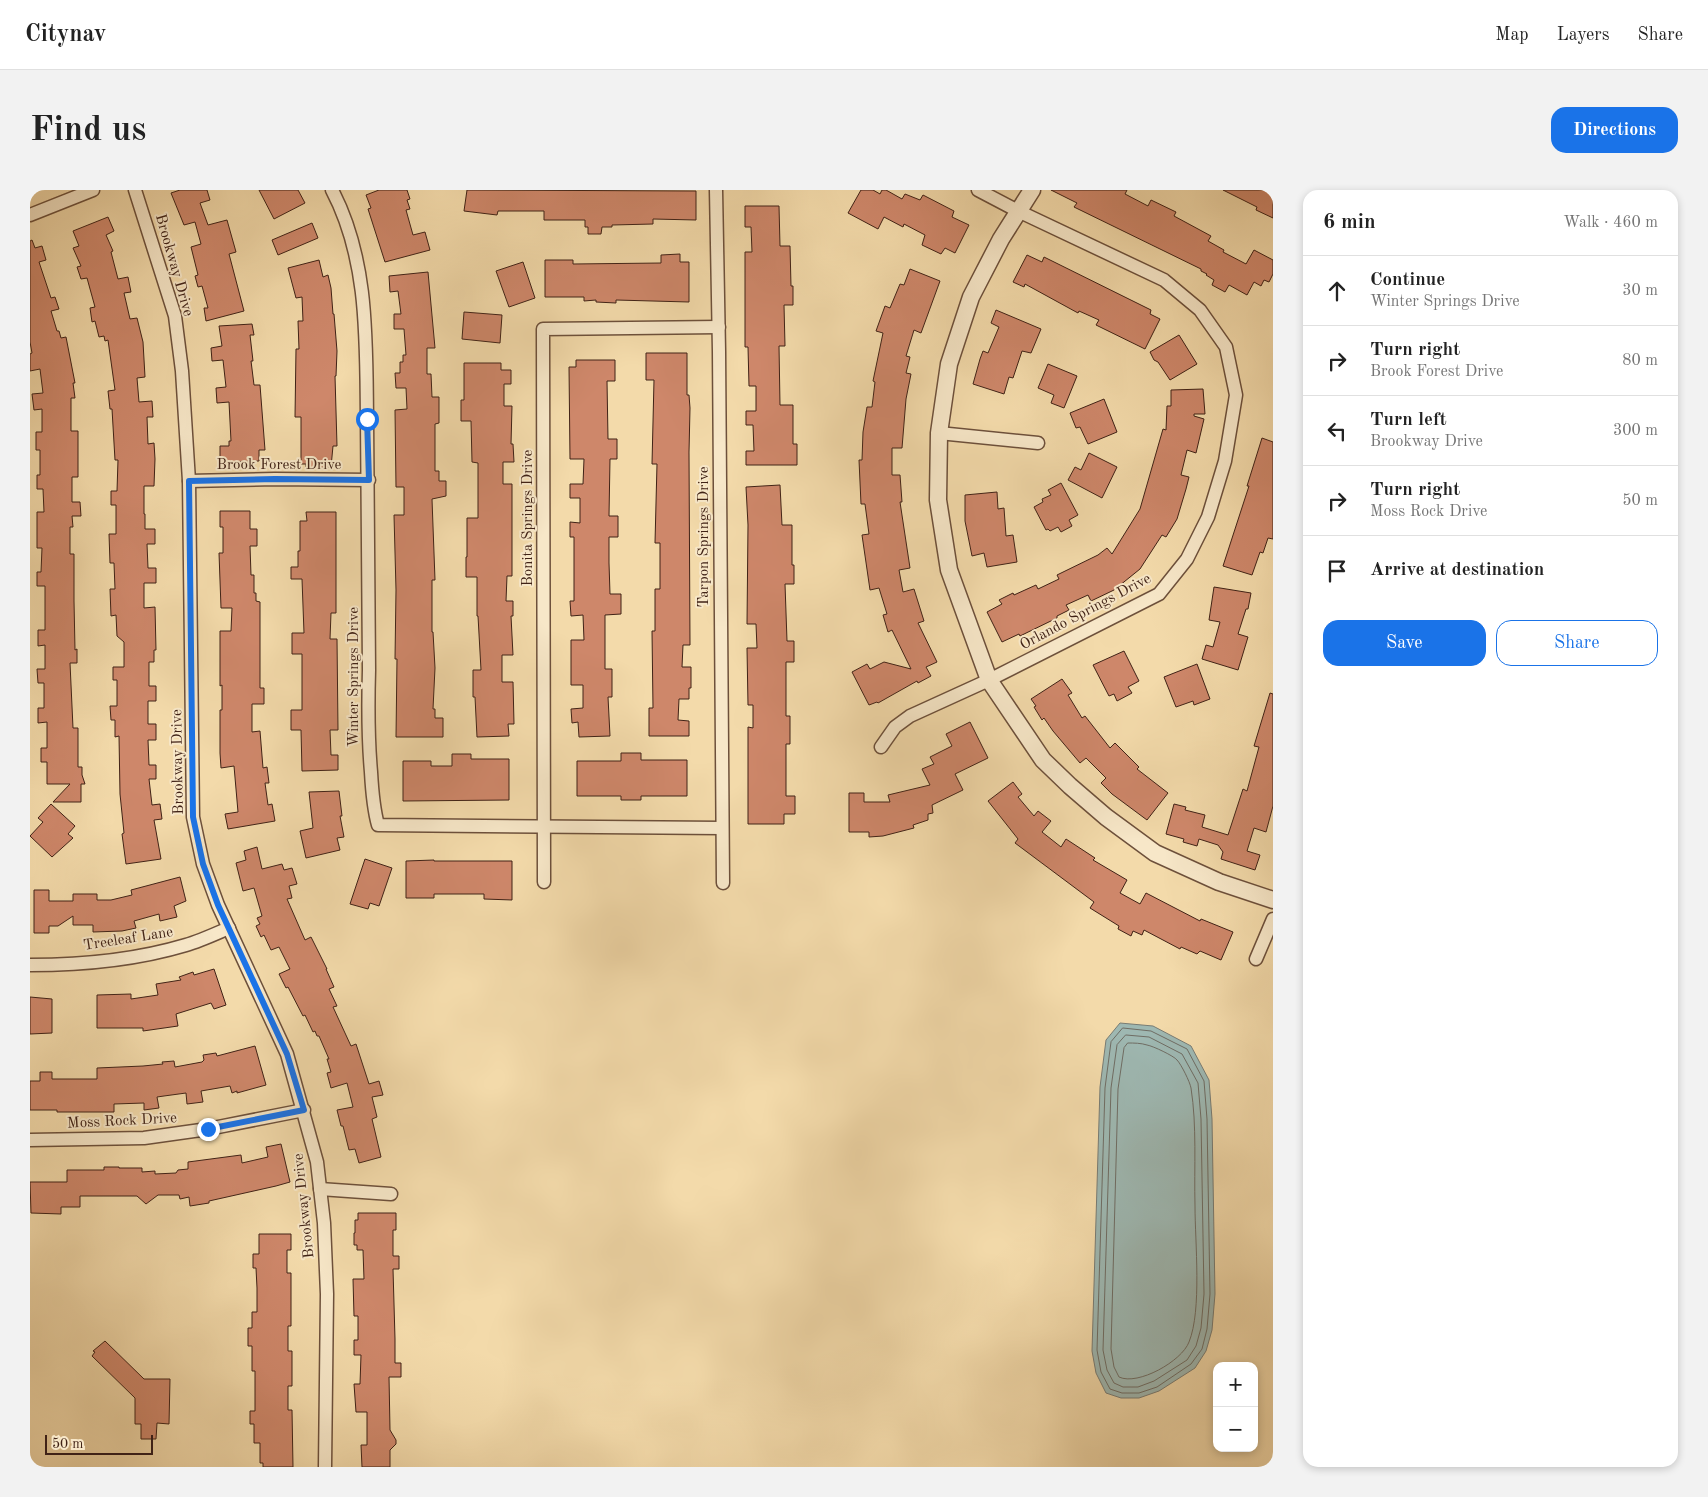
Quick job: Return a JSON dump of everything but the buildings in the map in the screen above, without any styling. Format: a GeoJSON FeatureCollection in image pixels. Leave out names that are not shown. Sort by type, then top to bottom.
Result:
{"type":"FeatureCollection","features":[{"type":"Feature","properties":{"kind":"street"},"geometry":{"type":"LineString","coordinates":[[30,215],[93,190]]}},
{"type":"Feature","properties":{"kind":"street","name":"Brookway Drive"},"geometry":{"type":"LineString","coordinates":[[135,190],[175,316],[182,371],[189,481],[193,817],[203,864],[218,905],[287,1054],[304,1110],[320,1189],[324,1223],[327,1294],[324,1467]]}},
{"type":"Feature","properties":{"kind":"street","name":"Winter Springs Drive"},"geometry":{"type":"LineString","coordinates":[[332,190],[340,206],[354,252],[364,301],[369,480],[368,731],[374,810],[378,825],[722,828]]}},
{"type":"Feature","properties":{"kind":"street","name":"Tarpon Springs Drive"},"geometry":{"type":"LineString","coordinates":[[716,190],[719,327],[723,883]]}},
{"type":"Feature","properties":{"kind":"street","name":"Orlando Springs Drive"},"geometry":{"type":"LineString","coordinates":[[881,747],[895,727],[910,716],[989,680],[1159,594],[1187,559],[1208,517],[1225,461],[1236,395],[1226,347],[1200,310],[1164,280],[1018,212],[978,190]]}},
{"type":"Feature","properties":{"kind":"street"},"geometry":{"type":"LineString","coordinates":[[1032,190],[1001,239],[971,297],[949,364],[939,433],[938,500],[948,570],[989,680],[1043,760],[1106,817],[1155,853],[1219,882],[1273,900]]}},
{"type":"Feature","properties":{"kind":"street","name":"Bonita Springs Drive"},"geometry":{"type":"LineString","coordinates":[[544,882],[543,329],[719,327]]}},
{"type":"Feature","properties":{"kind":"street"},"geometry":{"type":"LineString","coordinates":[[939,433],[1038,443]]}},
{"type":"Feature","properties":{"kind":"street","name":"Brook Forest Drive"},"geometry":{"type":"LineString","coordinates":[[189,481],[275,479],[369,480]]}},
{"type":"Feature","properties":{"kind":"street"},"geometry":{"type":"LineString","coordinates":[[1256,959],[1273,919]]}},
{"type":"Feature","properties":{"kind":"street","name":"Treeleaf Lane"},"geometry":{"type":"LineString","coordinates":[[30,966],[61,965],[154,954],[188,944],[229,928]]}},
{"type":"Feature","properties":{"kind":"street","name":"Moss Rock Drive"},"geometry":{"type":"LineString","coordinates":[[30,1140],[144,1138],[208,1129],[304,1110]]}},
{"type":"Feature","properties":{"kind":"street"},"geometry":{"type":"LineString","coordinates":[[320,1189],[391,1194]]}},
{"type":"Feature","properties":{"kind":"water"},"geometry":{"type":"Polygon","coordinates":[[[1120,1023],[1153,1026],[1191,1046],[1209,1080],[1212,1119],[1215,1294],[1212,1330],[1206,1351],[1195,1368],[1159,1391],[1139,1398],[1121,1398],[1106,1393],[1096,1373],[1092,1351],[1100,1087],[1106,1040],[1120,1023]]]}},
{"type":"Feature","properties":{"kind":"route"},"geometry":{"type":"LineString","coordinates":[[208,1129],[304,1110],[287,1054],[218,905],[203,864],[193,817],[189,481],[275,479],[369,480],[367,419]]}}]}
